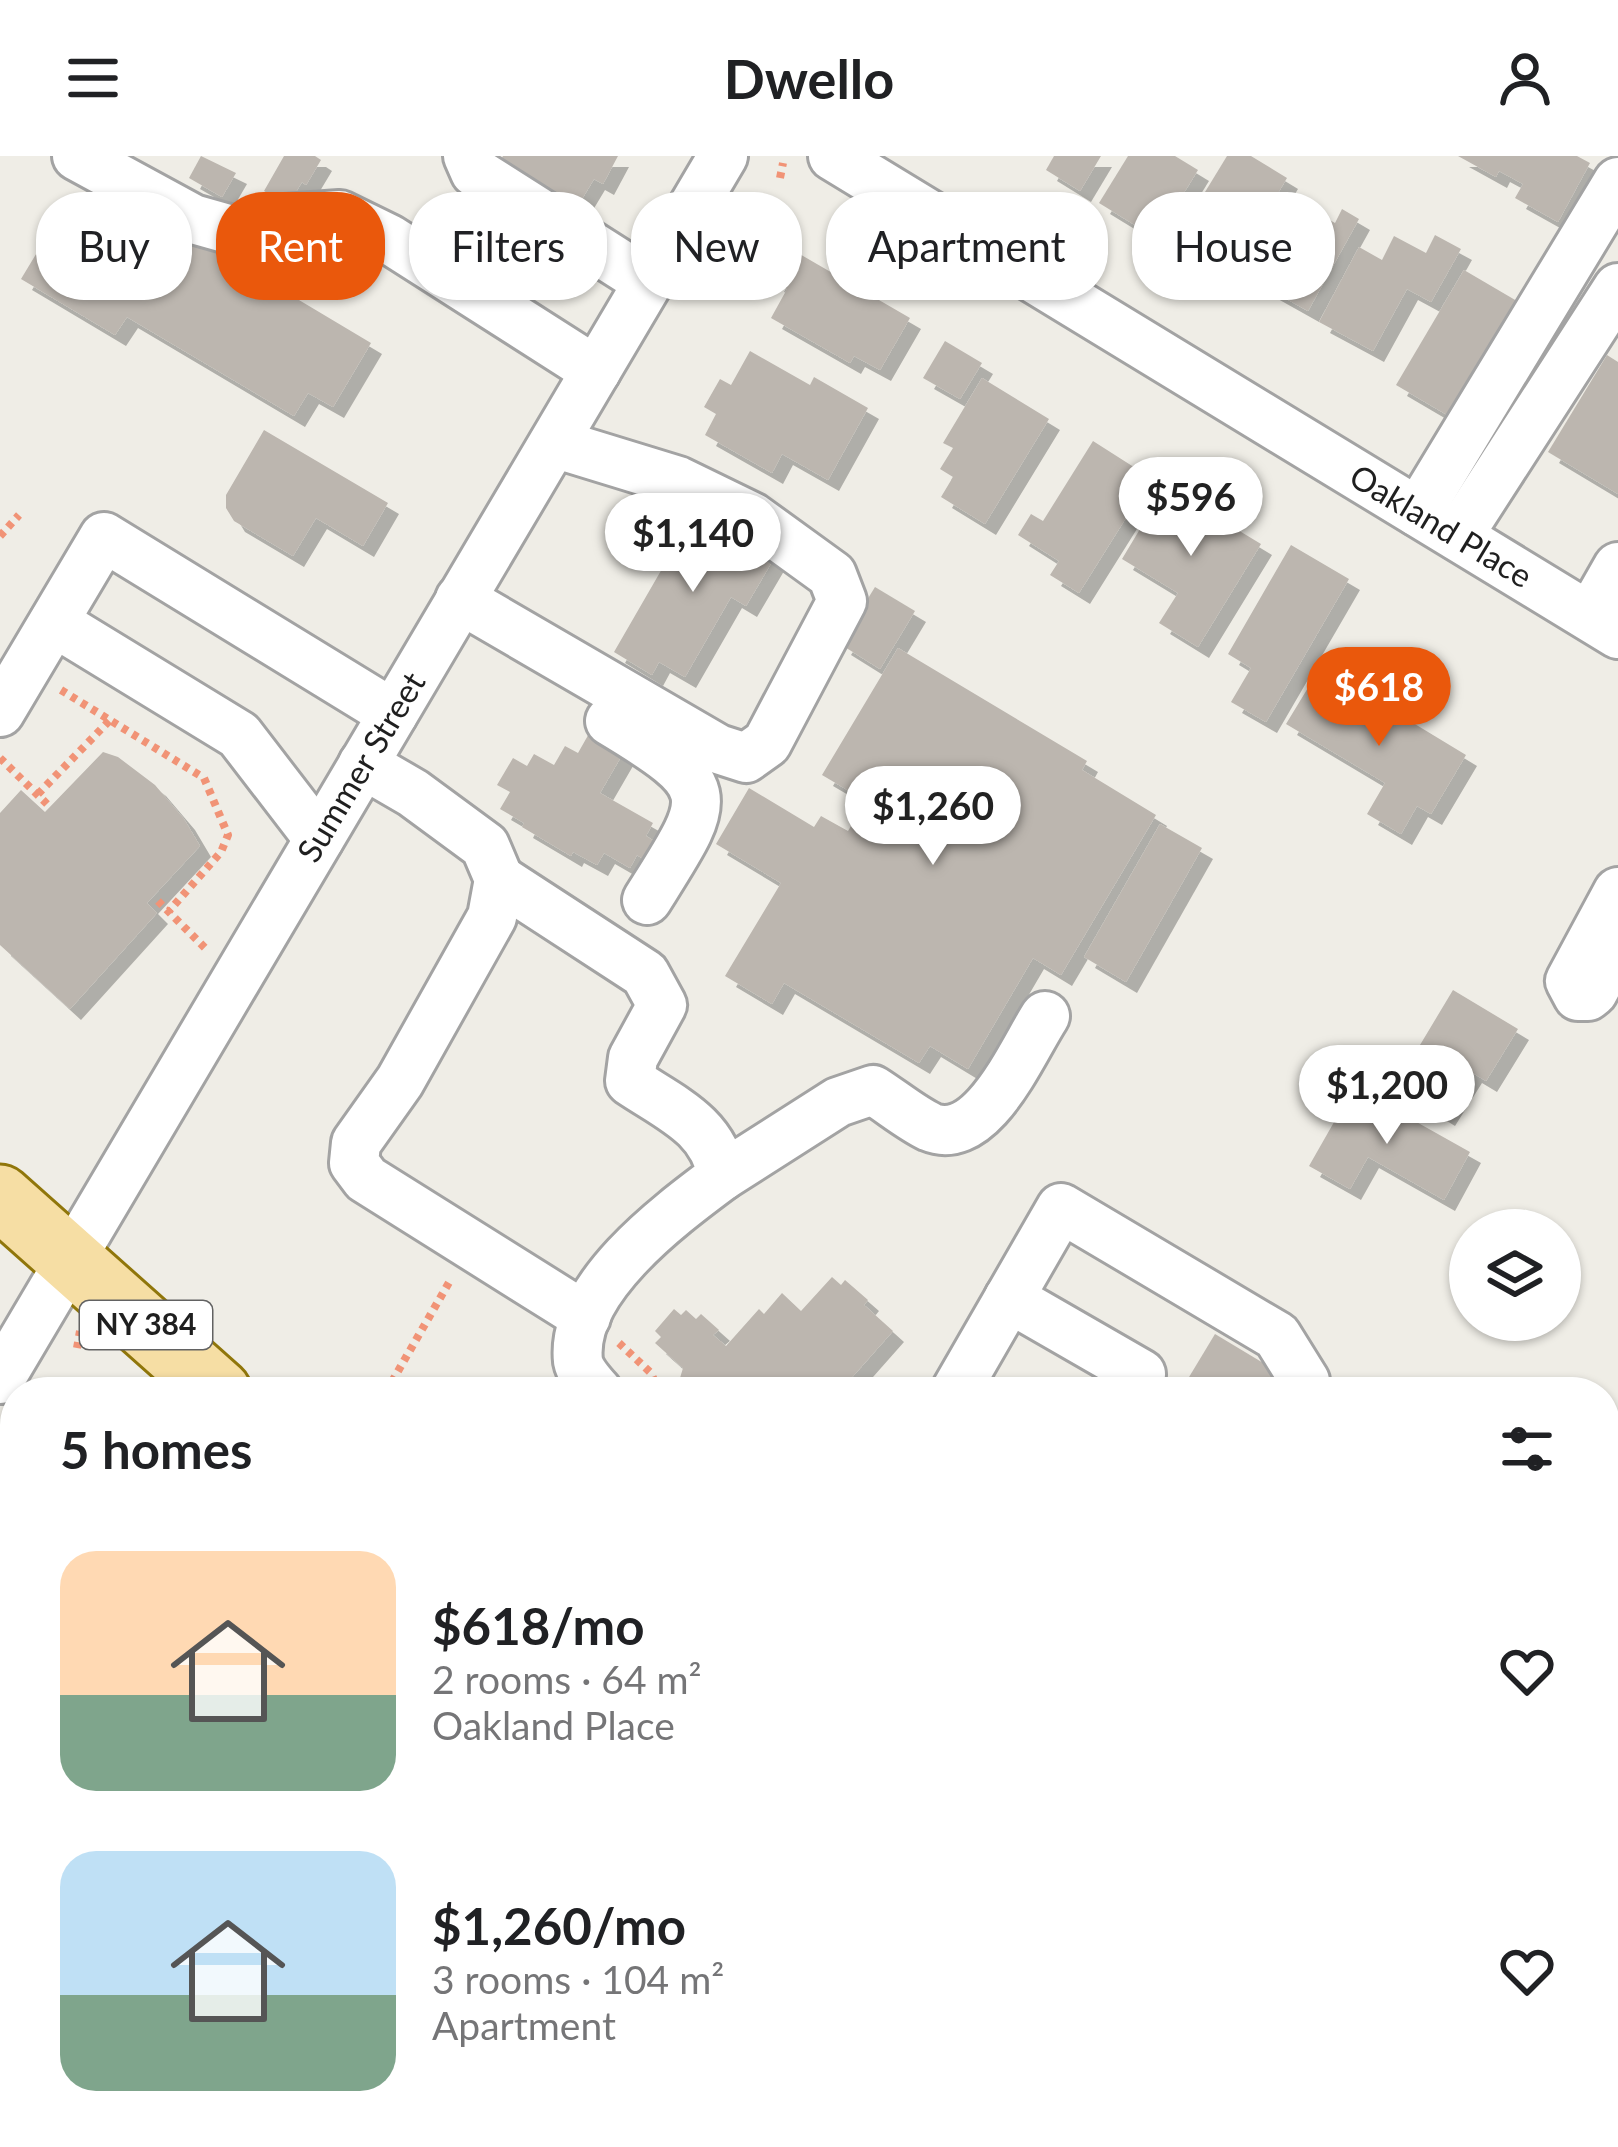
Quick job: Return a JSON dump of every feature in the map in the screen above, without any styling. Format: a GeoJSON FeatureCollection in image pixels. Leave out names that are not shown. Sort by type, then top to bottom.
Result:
{"type":"FeatureCollection","features":[{"type":"Feature","properties":{"kind":"main road","name":"NY 384"},"geometry":{"type":"LineString","coordinates":[[0,1197],[202,1377]]}},
{"type":"Feature","properties":{"kind":"street"},"geometry":{"type":"LineString","coordinates":[[77,156],[193,219],[239,232],[285,219],[340,215],[389,239],[596,371]]}},
{"type":"Feature","properties":{"kind":"street"},"geometry":{"type":"LineString","coordinates":[[468,156],[475,172],[631,271]]}},
{"type":"Feature","properties":{"kind":"street","name":"Summer Street"},"geometry":{"type":"LineString","coordinates":[[702,192],[723,156]]}},
{"type":"Feature","properties":{"kind":"street","name":"Oakland Place"},"geometry":{"type":"LineString","coordinates":[[833,156],[1604,625]]}},
{"type":"Feature","properties":{"kind":"street"},"geometry":{"type":"LineString","coordinates":[[1438,524],[1618,182]]}},
{"type":"Feature","properties":{"kind":"street"},"geometry":{"type":"LineString","coordinates":[[1438,524],[1618,288]]}},
{"type":"Feature","properties":{"kind":"street","name":"Summer Street"},"geometry":{"type":"LineString","coordinates":[[1,1377],[637,300]]}},
{"type":"Feature","properties":{"kind":"street"},"geometry":{"type":"LineString","coordinates":[[452,614],[718,748],[746,758],[767,743],[842,601],[832,574],[772,530],[710,495],[554,442]]}},
{"type":"Feature","properties":{"kind":"street"},"geometry":{"type":"LineString","coordinates":[[0,712],[104,537],[393,714]]}},
{"type":"Feature","properties":{"kind":"street"},"geometry":{"type":"LineString","coordinates":[[1604,625],[1618,567]]}},
{"type":"Feature","properties":{"kind":"street"},"geometry":{"type":"LineString","coordinates":[[452,614],[644,741],[681,768],[692,783],[699,805],[692,829],[647,900]]}},
{"type":"Feature","properties":{"kind":"street"},"geometry":{"type":"LineString","coordinates":[[54,622],[239,735],[319,839]]}},
{"type":"Feature","properties":{"kind":"street"},"geometry":{"type":"LineString","coordinates":[[363,764],[485,846],[499,879],[492,916],[400,1081],[356,1143],[353,1163],[366,1178],[604,1331]]}},
{"type":"Feature","properties":{"kind":"street"},"geometry":{"type":"LineString","coordinates":[[499,879],[645,974],[662,1006],[633,1058],[630,1082],[696,1125],[718,1150],[722,1176]]}},
{"type":"Feature","properties":{"kind":"street"},"geometry":{"type":"LineString","coordinates":[[1618,892],[1570,981],[1578,996],[1593,992],[1618,946]]}},
{"type":"Feature","properties":{"kind":"street"},"geometry":{"type":"LineString","coordinates":[[604,1331],[615,1272],[653,1228],[722,1176],[838,1102],[873,1090],[933,1128],[956,1130],[980,1119],[1045,1016]]}},
{"type":"Feature","properties":{"kind":"street"},"geometry":{"type":"LineString","coordinates":[[964,1377],[1061,1208],[1277,1336],[1303,1377]]}},
{"type":"Feature","properties":{"kind":"street"},"geometry":{"type":"LineString","coordinates":[[1009,1298],[1141,1374]]}},
{"type":"Feature","properties":{"kind":"street"},"geometry":{"type":"LineString","coordinates":[[581,1377],[579,1339],[604,1331]]}},
{"type":"Feature","properties":{"kind":"path"},"geometry":{"type":"LineString","coordinates":[[780,178],[783,163]]}},
{"type":"Feature","properties":{"kind":"path"},"geometry":{"type":"LineString","coordinates":[[0,536],[19,515]]}},
{"type":"Feature","properties":{"kind":"path"},"geometry":{"type":"LineString","coordinates":[[58,688],[204,778],[228,828],[221,852],[169,911]]}},
{"type":"Feature","properties":{"kind":"path"},"geometry":{"type":"LineString","coordinates":[[38,794],[110,720]]}},
{"type":"Feature","properties":{"kind":"path"},"geometry":{"type":"LineString","coordinates":[[0,758],[47,804]]}},
{"type":"Feature","properties":{"kind":"path"},"geometry":{"type":"LineString","coordinates":[[158,902],[208,951]]}},
{"type":"Feature","properties":{"kind":"path"},"geometry":{"type":"LineString","coordinates":[[395,1377],[443,1293]]}},
{"type":"Feature","properties":{"kind":"path"},"geometry":{"type":"LineString","coordinates":[[604,1331],[653,1377]]}},
{"type":"Feature","properties":{"kind":"building"},"geometry":{"type":"Polygon","coordinates":[[[201,156],[236,173],[225,192],[216,194],[189,178],[201,156]]]}},
{"type":"Feature","properties":{"kind":"building"},"geometry":{"type":"Polygon","coordinates":[[[284,156],[321,160],[306,185],[302,182],[296,192],[264,191],[284,156]]]}},
{"type":"Feature","properties":{"kind":"building"},"geometry":{"type":"Polygon","coordinates":[[[503,156],[618,156],[603,184],[594,179],[586,192],[534,192],[495,170],[503,156]]]}},
{"type":"Feature","properties":{"kind":"building"},"geometry":{"type":"Polygon","coordinates":[[[1054,156],[1101,156],[1080,191],[1046,170],[1054,156]]]}},
{"type":"Feature","properties":{"kind":"building"},"geometry":{"type":"Polygon","coordinates":[[[1128,156],[1175,156],[1198,170],[1184,192],[1132,192],[1132,223],[1108,209],[1106,192],[1128,156]]]}},
{"type":"Feature","properties":{"kind":"building"},"geometry":{"type":"Polygon","coordinates":[[[1227,156],[1251,156],[1287,178],[1279,192],[1205,192],[1227,156]]]}},
{"type":"Feature","properties":{"kind":"building"},"geometry":{"type":"Polygon","coordinates":[[[1458,156],[1577,156],[1590,163],[1558,222],[1515,198],[1523,184],[1499,171],[1496,177],[1458,156]]]}},
{"type":"Feature","properties":{"kind":"building"},"geometry":{"type":"Polygon","coordinates":[[[96,179],[118,192],[88,192],[96,179]]]}},
{"type":"Feature","properties":{"kind":"building"},"geometry":{"type":"Polygon","coordinates":[[[1342,209],[1359,219],[1335,262],[1335,223],[1342,209]]]}},
{"type":"Feature","properties":{"kind":"building"},"geometry":{"type":"Polygon","coordinates":[[[1435,235],[1461,249],[1431,302],[1407,289],[1373,351],[1319,322],[1335,300],[1359,247],[1382,260],[1394,236],[1426,253],[1435,235]]]}},
{"type":"Feature","properties":{"kind":"building"},"geometry":{"type":"Polygon","coordinates":[[[192,236],[216,251],[216,300],[299,300],[371,343],[333,407],[308,393],[294,416],[127,317],[115,335],[56,300],[192,300],[192,236]]]}},
{"type":"Feature","properties":{"kind":"building"},"geometry":{"type":"Polygon","coordinates":[[[36,254],[36,288],[21,279],[36,254]]]}},
{"type":"Feature","properties":{"kind":"building"},"geometry":{"type":"Polygon","coordinates":[[[802,255],[826,269],[826,300],[879,300],[910,318],[880,370],[854,356],[850,363],[771,318],[781,300],[802,300],[802,255]]]}},
{"type":"Feature","properties":{"kind":"building"},"geometry":{"type":"Polygon","coordinates":[[[1464,270],[1522,304],[1454,419],[1396,385],[1464,270]]]}},
{"type":"Feature","properties":{"kind":"building"},"geometry":{"type":"Polygon","coordinates":[[[1288,300],[1314,300],[1308,311],[1288,300]]]}},
{"type":"Feature","properties":{"kind":"building"},"geometry":{"type":"Polygon","coordinates":[[[945,341],[982,363],[960,399],[923,378],[945,341]]]}},
{"type":"Feature","properties":{"kind":"building"},"geometry":{"type":"Polygon","coordinates":[[[750,351],[810,385],[814,377],[868,408],[828,480],[782,454],[772,473],[705,435],[716,414],[704,407],[720,379],[731,385],[750,351]]]}},
{"type":"Feature","properties":{"kind":"building"},"geometry":{"type":"Polygon","coordinates":[[[1607,355],[1618,362],[1618,494],[1548,452],[1607,355]]]}},
{"type":"Feature","properties":{"kind":"building"},"geometry":{"type":"Polygon","coordinates":[[[982,378],[1049,419],[985,524],[941,497],[953,477],[940,469],[953,448],[943,443],[982,378]]]}},
{"type":"Feature","properties":{"kind":"building"},"geometry":{"type":"Polygon","coordinates":[[[264,430],[388,503],[363,546],[316,518],[293,556],[234,521],[226,508],[226,495],[264,430]]]}},
{"type":"Feature","properties":{"kind":"building"},"geometry":{"type":"Polygon","coordinates":[[[1093,441],[1151,478],[1079,593],[1050,575],[1059,561],[1018,535],[1031,514],[1043,521],[1093,441]]]}},
{"type":"Feature","properties":{"kind":"building"},"geometry":{"type":"Polygon","coordinates":[[[1173,474],[1197,489],[1190,501],[1261,544],[1198,647],[1159,623],[1178,593],[1122,559],[1173,474]]]}},
{"type":"Feature","properties":{"kind":"building"},"geometry":{"type":"Polygon","coordinates":[[[696,510],[776,555],[746,606],[731,597],[685,677],[659,662],[652,675],[614,652],[696,510]]]}},
{"type":"Feature","properties":{"kind":"building"},"geometry":{"type":"Polygon","coordinates":[[[1291,545],[1349,579],[1266,722],[1231,702],[1251,668],[1228,654],[1291,545]]]}},
{"type":"Feature","properties":{"kind":"building"},"geometry":{"type":"Polygon","coordinates":[[[875,587],[915,611],[880,669],[840,644],[875,587]]]}},
{"type":"Feature","properties":{"kind":"building"},"geometry":{"type":"Polygon","coordinates":[[[898,648],[1087,761],[1082,770],[1156,815],[1061,975],[1033,958],[968,1069],[930,1046],[919,1063],[784,983],[772,1004],[725,976],[781,883],[716,844],[749,788],[814,827],[821,816],[848,831],[866,801],[822,775],[898,648]]]}},
{"type":"Feature","properties":{"kind":"building"},"geometry":{"type":"Polygon","coordinates":[[[1317,673],[1363,701],[1367,695],[1466,755],[1431,814],[1417,806],[1401,834],[1367,814],[1385,783],[1286,724],[1317,673]]]}},
{"type":"Feature","properties":{"kind":"building"},"geometry":{"type":"Polygon","coordinates":[[[595,723],[629,743],[600,793],[653,823],[646,836],[654,841],[643,859],[637,855],[630,868],[604,853],[597,865],[573,852],[571,856],[500,809],[510,792],[497,785],[513,758],[527,766],[534,754],[554,765],[565,746],[578,753],[595,723]]]}},
{"type":"Feature","properties":{"kind":"building"},"geometry":{"type":"Polygon","coordinates":[[[103,752],[118,757],[155,785],[200,846],[147,903],[157,913],[70,1009],[0,945],[0,813],[21,790],[45,812],[103,752]]]}},
{"type":"Feature","properties":{"kind":"building"},"geometry":{"type":"Polygon","coordinates":[[[1160,824],[1202,848],[1126,982],[1084,957],[1160,824]]]}},
{"type":"Feature","properties":{"kind":"building"},"geometry":{"type":"Polygon","coordinates":[[[1453,990],[1518,1029],[1486,1081],[1471,1072],[1444,1115],[1396,1085],[1453,990]]]}},
{"type":"Feature","properties":{"kind":"building"},"geometry":{"type":"Polygon","coordinates":[[[1354,1087],[1470,1152],[1444,1200],[1368,1157],[1350,1189],[1309,1166],[1354,1087]]]}},
{"type":"Feature","properties":{"kind":"building"},"geometry":{"type":"Polygon","coordinates":[[[832,1277],[841,1285],[845,1280],[868,1300],[864,1305],[893,1331],[852,1377],[680,1377],[683,1368],[655,1343],[661,1337],[655,1331],[674,1309],[681,1315],[686,1310],[696,1319],[701,1314],[719,1330],[713,1335],[726,1346],[759,1309],[764,1314],[782,1293],[801,1311],[832,1277]]]}},
{"type":"Feature","properties":{"kind":"building"},"geometry":{"type":"Polygon","coordinates":[[[1215,1334],[1285,1376],[1284,1377],[1189,1377],[1215,1334]]]}}]}
